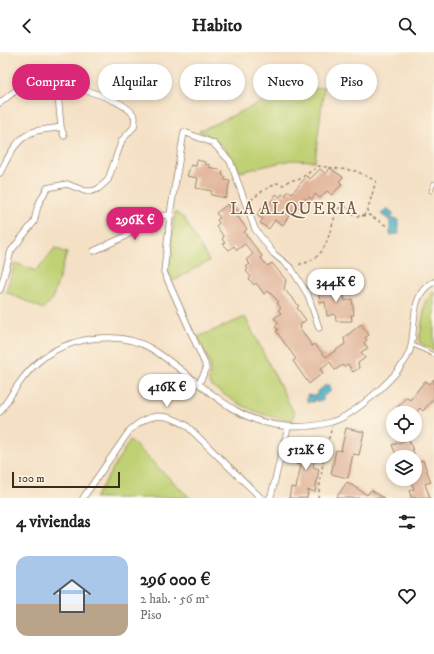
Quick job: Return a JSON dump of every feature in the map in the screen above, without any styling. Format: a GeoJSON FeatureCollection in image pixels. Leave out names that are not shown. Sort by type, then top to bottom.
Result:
{"type":"FeatureCollection","features":[{"type":"Feature","properties":{"kind":"street"},"geometry":{"type":"LineString","coordinates":[[0,290],[11,251],[34,222],[38,205],[47,188],[67,184],[85,191],[92,191],[104,184],[108,180],[122,140],[134,127],[134,114],[128,108],[90,91]]}},
{"type":"Feature","properties":{"kind":"street"},"geometry":{"type":"LineString","coordinates":[[0,103],[12,94]]}},
{"type":"Feature","properties":{"kind":"street"},"geometry":{"type":"LineString","coordinates":[[58,100],[61,127],[64,136]]}},
{"type":"Feature","properties":{"kind":"street"},"geometry":{"type":"LineString","coordinates":[[0,173],[16,145],[24,137],[34,132],[61,127]]}},
{"type":"Feature","properties":{"kind":"street"},"geometry":{"type":"LineString","coordinates":[[199,383],[206,370],[205,364],[164,272],[170,215],[184,132],[213,143],[230,161],[255,229],[274,254],[291,268],[308,295],[319,328]]}},
{"type":"Feature","properties":{"kind":"street"},"geometry":{"type":"LineString","coordinates":[[94,251],[124,237],[154,216],[170,215]]}},
{"type":"Feature","properties":{"kind":"street"},"geometry":{"type":"LineString","coordinates":[[0,412],[24,377],[39,361],[51,352],[72,343],[93,339],[123,339],[151,349],[235,410],[260,421],[288,427],[310,427],[333,422],[365,402],[388,382],[406,359],[411,344],[415,311],[420,295],[430,284],[434,282]]}},
{"type":"Feature","properties":{"kind":"street"},"geometry":{"type":"LineString","coordinates":[[83,498],[130,430],[139,422],[151,417],[163,416],[175,419],[186,426],[261,498]]}},
{"type":"Feature","properties":{"kind":"street"},"geometry":{"type":"LineString","coordinates":[[269,498],[271,496],[288,427]]}},
{"type":"Feature","properties":{"kind":"lane"},"geometry":{"type":"LineString","coordinates":[[431,190],[434,183]]}},
{"type":"Feature","properties":{"kind":"lane"},"geometry":{"type":"LineString","coordinates":[[411,344],[434,355]]}},
{"type":"Feature","properties":{"kind":"path"},"geometry":{"type":"LineString","coordinates":[[248,202],[261,192],[277,183],[283,185],[290,180],[298,180],[319,166],[356,171],[376,181],[367,212],[362,216]]}},
{"type":"Feature","properties":{"kind":"path"},"geometry":{"type":"LineString","coordinates":[[291,268],[294,265],[305,264],[316,258],[325,246],[331,234],[333,219],[339,208],[348,207],[354,216],[369,215],[387,226]]}},
{"type":"Feature","properties":{"kind":"path"},"geometry":{"type":"LineString","coordinates":[[318,498],[324,456],[333,422]]}},
{"type":"Feature","properties":{"kind":"green space"},"geometry":{"type":"Polygon","coordinates":[[[324,87],[315,161],[291,160],[240,172],[228,152],[223,147],[199,131],[266,100],[318,100],[318,88],[324,87]]]}},
{"type":"Feature","properties":{"kind":"green space"},"geometry":{"type":"Polygon","coordinates":[[[175,212],[184,218],[209,261],[173,281],[169,274],[168,268],[175,212]]]}},
{"type":"Feature","properties":{"kind":"green space"},"geometry":{"type":"Polygon","coordinates":[[[55,248],[67,253],[52,300],[43,309],[6,292],[15,263],[36,271],[55,248]]]}},
{"type":"Feature","properties":{"kind":"green space"},"geometry":{"type":"Polygon","coordinates":[[[434,291],[434,351],[419,342],[425,302],[434,291]]]}},
{"type":"Feature","properties":{"kind":"green space"},"geometry":{"type":"Polygon","coordinates":[[[245,317],[294,413],[293,421],[259,413],[239,404],[209,384],[210,364],[198,337],[245,317]]]}},
{"type":"Feature","properties":{"kind":"green space"},"geometry":{"type":"Polygon","coordinates":[[[130,440],[190,498],[95,498],[130,440]]]}},
{"type":"Feature","properties":{"kind":"water"},"geometry":{"type":"Polygon","coordinates":[[[387,208],[394,214],[391,218],[398,219],[399,234],[390,235],[390,221],[381,214],[387,208]]]}},
{"type":"Feature","properties":{"kind":"water"},"geometry":{"type":"Polygon","coordinates":[[[326,385],[330,385],[330,392],[323,396],[323,401],[316,401],[316,399],[314,399],[314,402],[307,402],[307,395],[316,396],[317,392],[326,385]]]}},
{"type":"Feature","properties":{"kind":"building"},"geometry":{"type":"Polygon","coordinates":[[[197,160],[205,162],[205,164],[210,165],[209,167],[223,171],[222,175],[225,176],[225,180],[230,181],[226,198],[211,195],[212,191],[196,188],[198,178],[187,176],[191,165],[196,166],[197,160]]]}},
{"type":"Feature","properties":{"kind":"building"},"geometry":{"type":"Polygon","coordinates":[[[330,168],[343,177],[339,181],[342,184],[332,195],[327,191],[320,198],[315,194],[312,199],[309,197],[306,200],[304,198],[295,213],[292,211],[283,225],[275,220],[269,229],[260,223],[263,219],[257,215],[262,208],[263,209],[266,205],[268,206],[276,194],[280,197],[282,194],[285,196],[288,191],[292,193],[307,176],[310,179],[320,169],[326,174],[330,168]]]}},
{"type":"Feature","properties":{"kind":"building"},"geometry":{"type":"Polygon","coordinates":[[[228,204],[231,209],[234,207],[240,214],[237,216],[247,229],[244,232],[262,256],[261,258],[267,266],[272,263],[286,280],[284,289],[299,306],[297,308],[306,320],[300,325],[300,328],[312,346],[314,344],[326,357],[345,344],[344,338],[361,324],[369,335],[365,338],[367,340],[364,343],[368,348],[361,352],[365,358],[358,363],[359,368],[353,372],[348,364],[335,370],[330,362],[320,369],[323,373],[309,384],[293,361],[296,359],[276,331],[278,330],[275,326],[279,323],[274,318],[281,313],[278,310],[281,308],[277,303],[279,302],[268,291],[264,294],[256,283],[254,285],[249,279],[251,277],[246,271],[248,269],[246,267],[250,264],[246,260],[253,254],[245,244],[237,250],[234,246],[229,250],[223,244],[225,243],[222,239],[224,237],[216,226],[219,223],[217,220],[220,218],[216,213],[228,204]]]}},
{"type":"Feature","properties":{"kind":"building"},"geometry":{"type":"Polygon","coordinates":[[[332,282],[333,286],[336,286],[337,292],[343,291],[345,301],[352,299],[354,315],[351,315],[352,321],[336,321],[335,314],[327,316],[325,302],[320,303],[318,287],[332,282]]]}},
{"type":"Feature","properties":{"kind":"building"},"geometry":{"type":"Polygon","coordinates":[[[434,379],[434,398],[423,411],[422,406],[399,406],[406,397],[410,400],[425,381],[430,384],[434,379]]]}},
{"type":"Feature","properties":{"kind":"building"},"geometry":{"type":"Polygon","coordinates":[[[346,428],[364,432],[359,455],[353,454],[348,478],[331,474],[336,450],[341,451],[346,428]]]}},
{"type":"Feature","properties":{"kind":"building"},"geometry":{"type":"Polygon","coordinates":[[[301,440],[318,443],[313,467],[319,469],[315,492],[308,490],[307,498],[289,498],[291,487],[296,488],[301,465],[296,464],[301,440]]]}},
{"type":"Feature","properties":{"kind":"building"},"geometry":{"type":"Polygon","coordinates":[[[400,442],[410,442],[413,450],[394,450],[392,445],[400,442]]]}},
{"type":"Feature","properties":{"kind":"building"},"geometry":{"type":"Polygon","coordinates":[[[422,460],[431,482],[425,484],[430,498],[412,498],[409,491],[414,489],[413,486],[422,486],[422,460]]]}},
{"type":"Feature","properties":{"kind":"building"},"geometry":{"type":"Polygon","coordinates":[[[347,482],[367,495],[371,490],[384,498],[336,498],[347,482]]]}},
{"type":"Feature","properties":{"kind":"district","name":"LA ALQUERIA"},"geometry":{"type":"Point","coordinates":[294,209]}}]}
